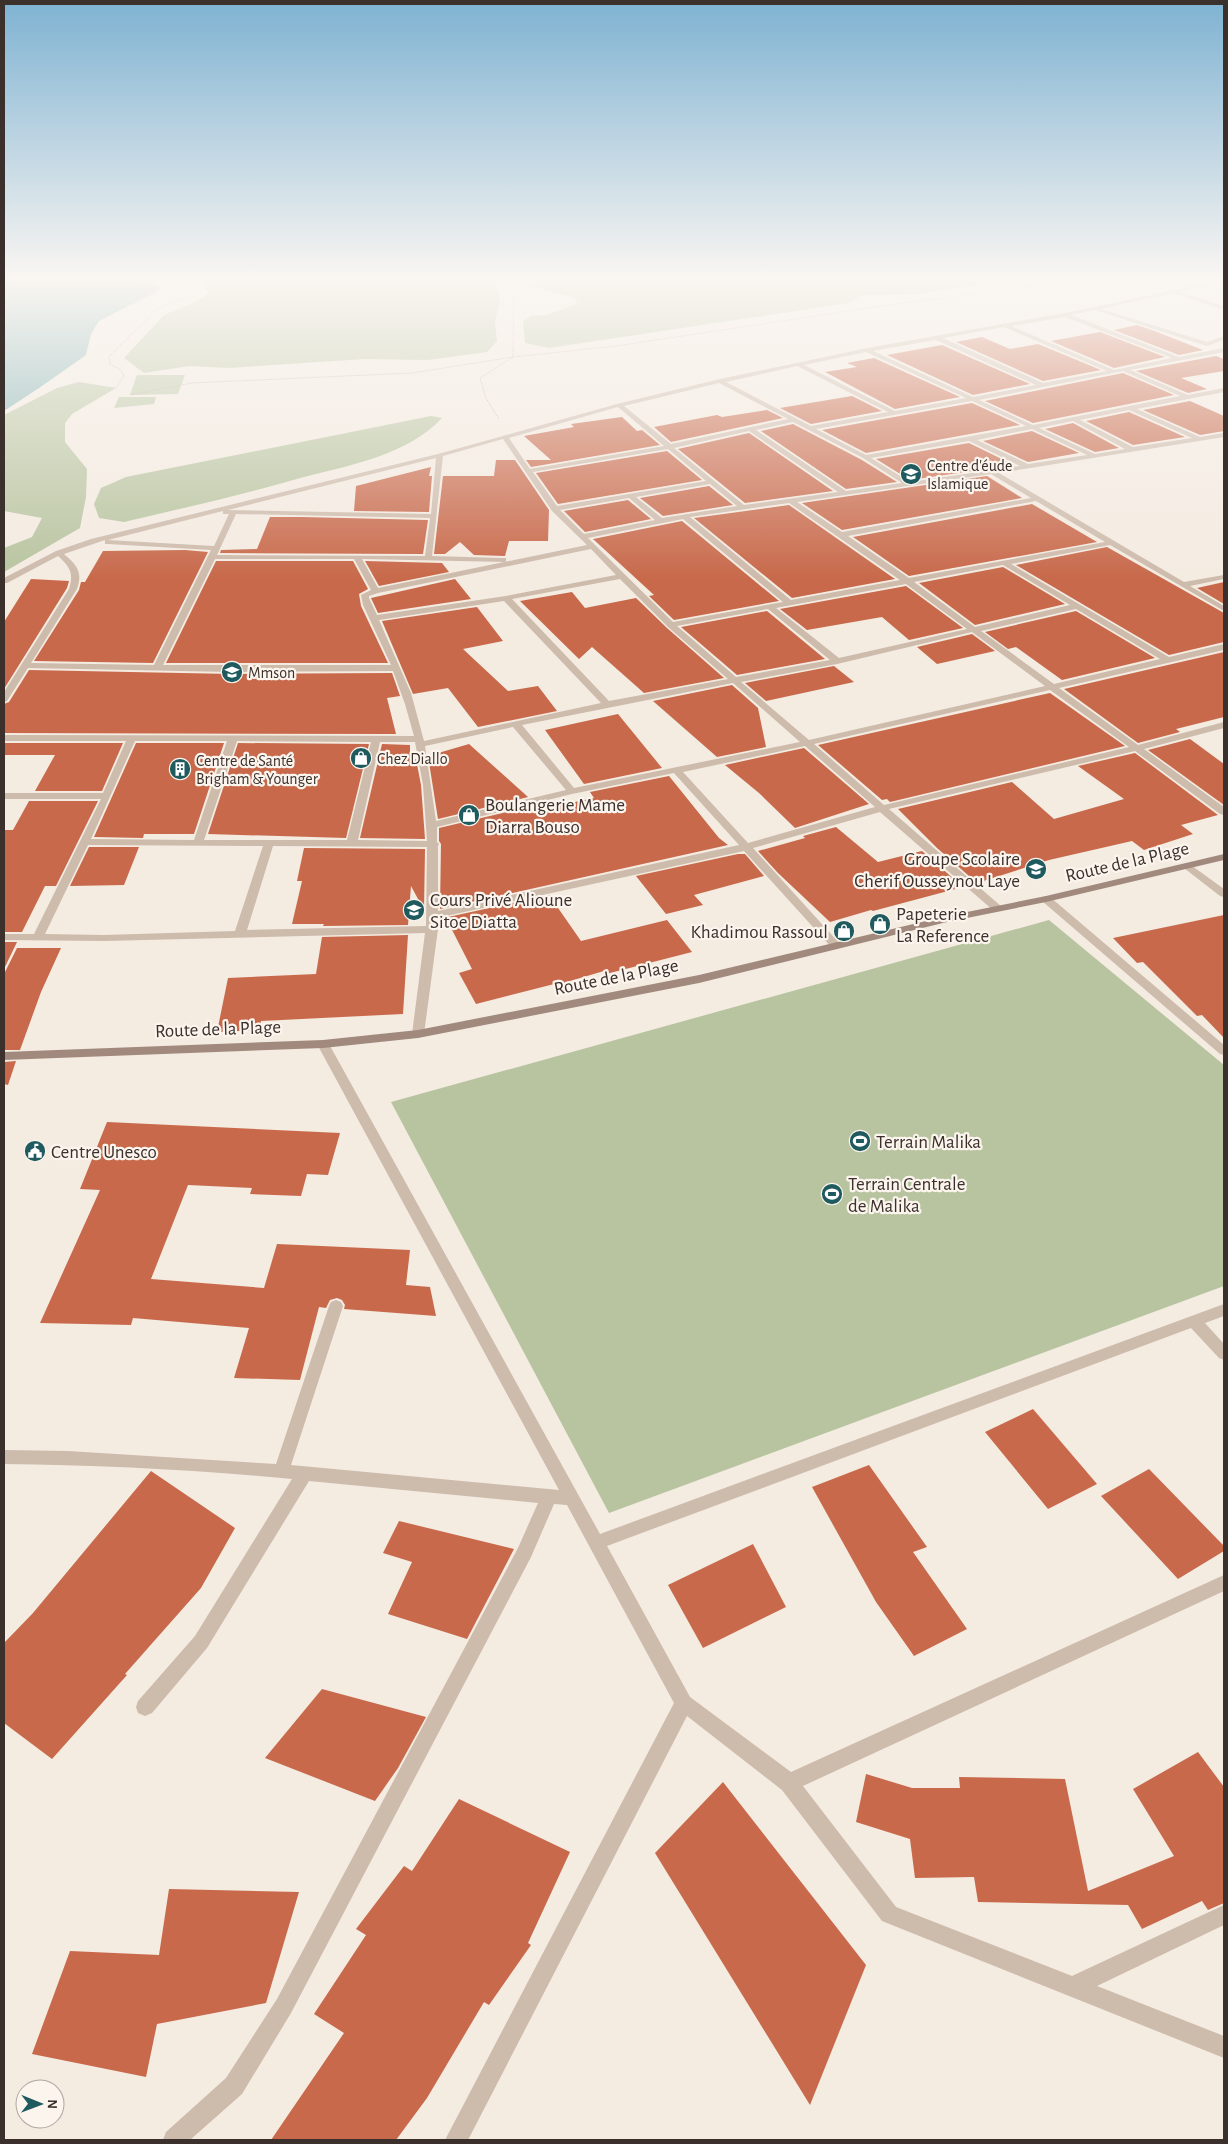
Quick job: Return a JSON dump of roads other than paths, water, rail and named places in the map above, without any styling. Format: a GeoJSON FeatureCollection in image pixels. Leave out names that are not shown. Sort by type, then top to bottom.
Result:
{"type":"FeatureCollection","features":[{"type":"Feature","properties":{"kind":"main road","name":"Route de la Plage"},"geometry":{"type":"LineString","coordinates":[[4,1056],[323,1044],[418,1034],[699,979],[947,919],[1046,899],[1224,857]]}},
{"type":"Feature","properties":{"kind":"street"},"geometry":{"type":"LineString","coordinates":[[4,581],[59,553],[94,541],[440,455],[619,405],[729,379]]}},
{"type":"Feature","properties":{"kind":"street"},"geometry":{"type":"LineString","coordinates":[[827,379],[894,413]]}},
{"type":"Feature","properties":{"kind":"street"},"geometry":{"type":"LineString","coordinates":[[930,379],[1095,456]]}},
{"type":"Feature","properties":{"kind":"street"},"geometry":{"type":"LineString","coordinates":[[1029,379],[1042,385]]}},
{"type":"Feature","properties":{"kind":"street"},"geometry":{"type":"LineString","coordinates":[[810,428],[1072,379]]}},
{"type":"Feature","properties":{"kind":"street"},"geometry":{"type":"LineString","coordinates":[[1146,379],[1186,397]]}},
{"type":"Feature","properties":{"kind":"street"},"geometry":{"type":"LineString","coordinates":[[720,381],[864,457],[909,484]]}},
{"type":"Feature","properties":{"kind":"street"},"geometry":{"type":"LineString","coordinates":[[864,457],[970,439],[1224,390]]}},
{"type":"Feature","properties":{"kind":"street"},"geometry":{"type":"LineString","coordinates":[[619,405],[743,508]]}},
{"type":"Feature","properties":{"kind":"street"},"geometry":{"type":"LineString","coordinates":[[1130,408],[1199,439]]}},
{"type":"Feature","properties":{"kind":"street"},"geometry":{"type":"LineString","coordinates":[[1074,419],[1133,450]]}},
{"type":"Feature","properties":{"kind":"street"},"geometry":{"type":"LineString","coordinates":[[529,471],[668,447],[794,420]]}},
{"type":"Feature","properties":{"kind":"street"},"geometry":{"type":"LineString","coordinates":[[750,429],[846,493]]}},
{"type":"Feature","properties":{"kind":"street"},"geometry":{"type":"LineString","coordinates":[[582,537],[684,516],[1028,467],[1224,435]]}},
{"type":"Feature","properties":{"kind":"street"},"geometry":{"type":"LineString","coordinates":[[504,436],[555,509],[672,625],[998,909]]}},
{"type":"Feature","properties":{"kind":"street"},"geometry":{"type":"LineString","coordinates":[[970,439],[1028,467]]}},
{"type":"Feature","properties":{"kind":"street"},"geometry":{"type":"LineString","coordinates":[[428,559],[440,455]]}},
{"type":"Feature","properties":{"kind":"street"},"geometry":{"type":"LineString","coordinates":[[992,472],[1224,609]]}},
{"type":"Feature","properties":{"kind":"street"},"geometry":{"type":"LineString","coordinates":[[555,509],[712,482]]}},
{"type":"Feature","properties":{"kind":"street"},"geometry":{"type":"LineString","coordinates":[[630,496],[661,521]]}},
{"type":"Feature","properties":{"kind":"street"},"geometry":{"type":"LineString","coordinates":[[840,534],[1036,499]]}},
{"type":"Feature","properties":{"kind":"street"},"geometry":{"type":"LineString","coordinates":[[791,501],[975,630],[1224,812]]}},
{"type":"Feature","properties":{"kind":"street"},"geometry":{"type":"LineString","coordinates":[[209,512],[434,516]]}},
{"type":"Feature","properties":{"kind":"street"},"geometry":{"type":"LineString","coordinates":[[157,668],[234,512]]}},
{"type":"Feature","properties":{"kind":"street"},"geometry":{"type":"LineString","coordinates":[[684,516],[791,604]]}},
{"type":"Feature","properties":{"kind":"street"},"geometry":{"type":"LineString","coordinates":[[94,541],[215,548]]}},
{"type":"Feature","properties":{"kind":"street"},"geometry":{"type":"LineString","coordinates":[[672,625],[1006,564],[1110,543]]}},
{"type":"Feature","properties":{"kind":"street"},"geometry":{"type":"LineString","coordinates":[[418,1034],[428,973],[432,929],[434,844],[432,825],[420,741],[409,702],[365,595],[376,591],[592,547]]}},
{"type":"Feature","properties":{"kind":"street"},"geometry":{"type":"LineString","coordinates":[[4,699],[77,580],[74,566],[59,553]]}},
{"type":"Feature","properties":{"kind":"street"},"geometry":{"type":"LineString","coordinates":[[211,557],[528,560]]}},
{"type":"Feature","properties":{"kind":"street"},"geometry":{"type":"LineString","coordinates":[[357,557],[376,591]]}},
{"type":"Feature","properties":{"kind":"street"},"geometry":{"type":"LineString","coordinates":[[1006,564],[1168,660]]}},
{"type":"Feature","properties":{"kind":"street"},"geometry":{"type":"LineString","coordinates":[[374,618],[506,598],[622,576]]}},
{"type":"Feature","properties":{"kind":"street"},"geometry":{"type":"LineString","coordinates":[[1182,585],[1224,577]]}},
{"type":"Feature","properties":{"kind":"street"},"geometry":{"type":"LineString","coordinates":[[506,598],[606,704]]}},
{"type":"Feature","properties":{"kind":"street"},"geometry":{"type":"LineString","coordinates":[[4,738],[376,739],[420,741],[837,661],[1077,606]]}},
{"type":"Feature","properties":{"kind":"street"},"geometry":{"type":"LineString","coordinates":[[770,607],[837,661]]}},
{"type":"Feature","properties":{"kind":"street"},"geometry":{"type":"LineString","coordinates":[[432,825],[572,791],[807,743],[1224,647]]}},
{"type":"Feature","properties":{"kind":"street"},"geometry":{"type":"LineString","coordinates":[[24,666],[395,668]]}},
{"type":"Feature","properties":{"kind":"street"},"geometry":{"type":"LineString","coordinates":[[516,724],[572,791]]}},
{"type":"Feature","properties":{"kind":"street"},"geometry":{"type":"LineString","coordinates":[[432,916],[746,847],[882,808],[1136,748],[1224,725]]}},
{"type":"Feature","properties":{"kind":"street"},"geometry":{"type":"LineString","coordinates":[[38,937],[107,796],[132,738]]}},
{"type":"Feature","properties":{"kind":"street"},"geometry":{"type":"LineString","coordinates":[[198,843],[233,739]]}},
{"type":"Feature","properties":{"kind":"street"},"geometry":{"type":"LineString","coordinates":[[352,843],[376,739]]}},
{"type":"Feature","properties":{"kind":"street"},"geometry":{"type":"LineString","coordinates":[[676,770],[836,946]]}},
{"type":"Feature","properties":{"kind":"street"},"geometry":{"type":"LineString","coordinates":[[4,796],[107,796]]}},
{"type":"Feature","properties":{"kind":"street"},"geometry":{"type":"LineString","coordinates":[[85,842],[434,844]]}},
{"type":"Feature","properties":{"kind":"street"},"geometry":{"type":"LineString","coordinates":[[240,934],[269,843]]}},
{"type":"Feature","properties":{"kind":"street"},"geometry":{"type":"LineString","coordinates":[[1188,866],[1224,894]]}},
{"type":"Feature","properties":{"kind":"street"},"geometry":{"type":"LineString","coordinates":[[1046,899],[1224,1051]]}},
{"type":"Feature","properties":{"kind":"street"},"geometry":{"type":"LineString","coordinates":[[4,937],[113,937],[432,929]]}},
{"type":"Feature","properties":{"kind":"street"},"geometry":{"type":"LineString","coordinates":[[323,1044],[574,1499],[596,1543],[684,1703],[789,1783],[889,1914],[1224,2047]]}},
{"type":"Feature","properties":{"kind":"street"},"geometry":{"type":"LineString","coordinates":[[281,1472],[336,1306]]}},
{"type":"Feature","properties":{"kind":"street"},"geometry":{"type":"LineString","coordinates":[[596,1543],[1224,1310]]}},
{"type":"Feature","properties":{"kind":"street"},"geometry":{"type":"LineString","coordinates":[[1194,1322],[1224,1354]]}},
{"type":"Feature","properties":{"kind":"street"},"geometry":{"type":"LineString","coordinates":[[4,1457],[234,1467],[574,1499]]}},
{"type":"Feature","properties":{"kind":"street"},"geometry":{"type":"LineString","coordinates":[[146,1707],[202,1642],[304,1474]]}},
{"type":"Feature","properties":{"kind":"street"},"geometry":{"type":"LineString","coordinates":[[174,2140],[234,2086],[284,2006],[525,1552],[549,1497]]}},
{"type":"Feature","properties":{"kind":"street"},"geometry":{"type":"LineString","coordinates":[[789,1783],[1224,1583]]}},
{"type":"Feature","properties":{"kind":"street"},"geometry":{"type":"LineString","coordinates":[[456,2140],[684,1703]]}},
{"type":"Feature","properties":{"kind":"street"},"geometry":{"type":"LineString","coordinates":[[1072,1986],[1224,1915]]}},
{"type":"Feature","properties":{"kind":"water"},"geometry":{"type":"Polygon","coordinates":[[[4,379],[52,379],[39,388],[4,411],[4,379]]]}},
{"type":"Feature","properties":{"kind":"place","name":"Centre d'éude Islamique"},"geometry":{"type":"Point","coordinates":[911,474]}},
{"type":"Feature","properties":{"kind":"place","name":"Mmson"},"geometry":{"type":"Point","coordinates":[232,672]}},
{"type":"Feature","properties":{"kind":"place","name":"Chez Diallo"},"geometry":{"type":"Point","coordinates":[361,758]}},
{"type":"Feature","properties":{"kind":"place","name":"Centre de Santé Brigham & Younger"},"geometry":{"type":"Point","coordinates":[180,769]}},
{"type":"Feature","properties":{"kind":"place","name":"Boulangerie Mame Diarra Bouso"},"geometry":{"type":"Point","coordinates":[469,815]}},
{"type":"Feature","properties":{"kind":"place","name":"Groupe Scolaire Cherif Ousseynou Laye"},"geometry":{"type":"Point","coordinates":[1036,869]}},
{"type":"Feature","properties":{"kind":"place","name":"Cours Privé Alioune Sitoe Diatta"},"geometry":{"type":"Point","coordinates":[414,910]}},
{"type":"Feature","properties":{"kind":"place","name":"Papeterie La Reference"},"geometry":{"type":"Point","coordinates":[880,924]}},
{"type":"Feature","properties":{"kind":"place","name":"Khadimou Rassoul"},"geometry":{"type":"Point","coordinates":[844,931]}},
{"type":"Feature","properties":{"kind":"place","name":"Terrain Malika"},"geometry":{"type":"Point","coordinates":[860,1141]}},
{"type":"Feature","properties":{"kind":"place","name":"Centre Unesco"},"geometry":{"type":"Point","coordinates":[35,1151]}},
{"type":"Feature","properties":{"kind":"place","name":"Terrain Centrale de Malika"},"geometry":{"type":"Point","coordinates":[832,1194]}}]}
